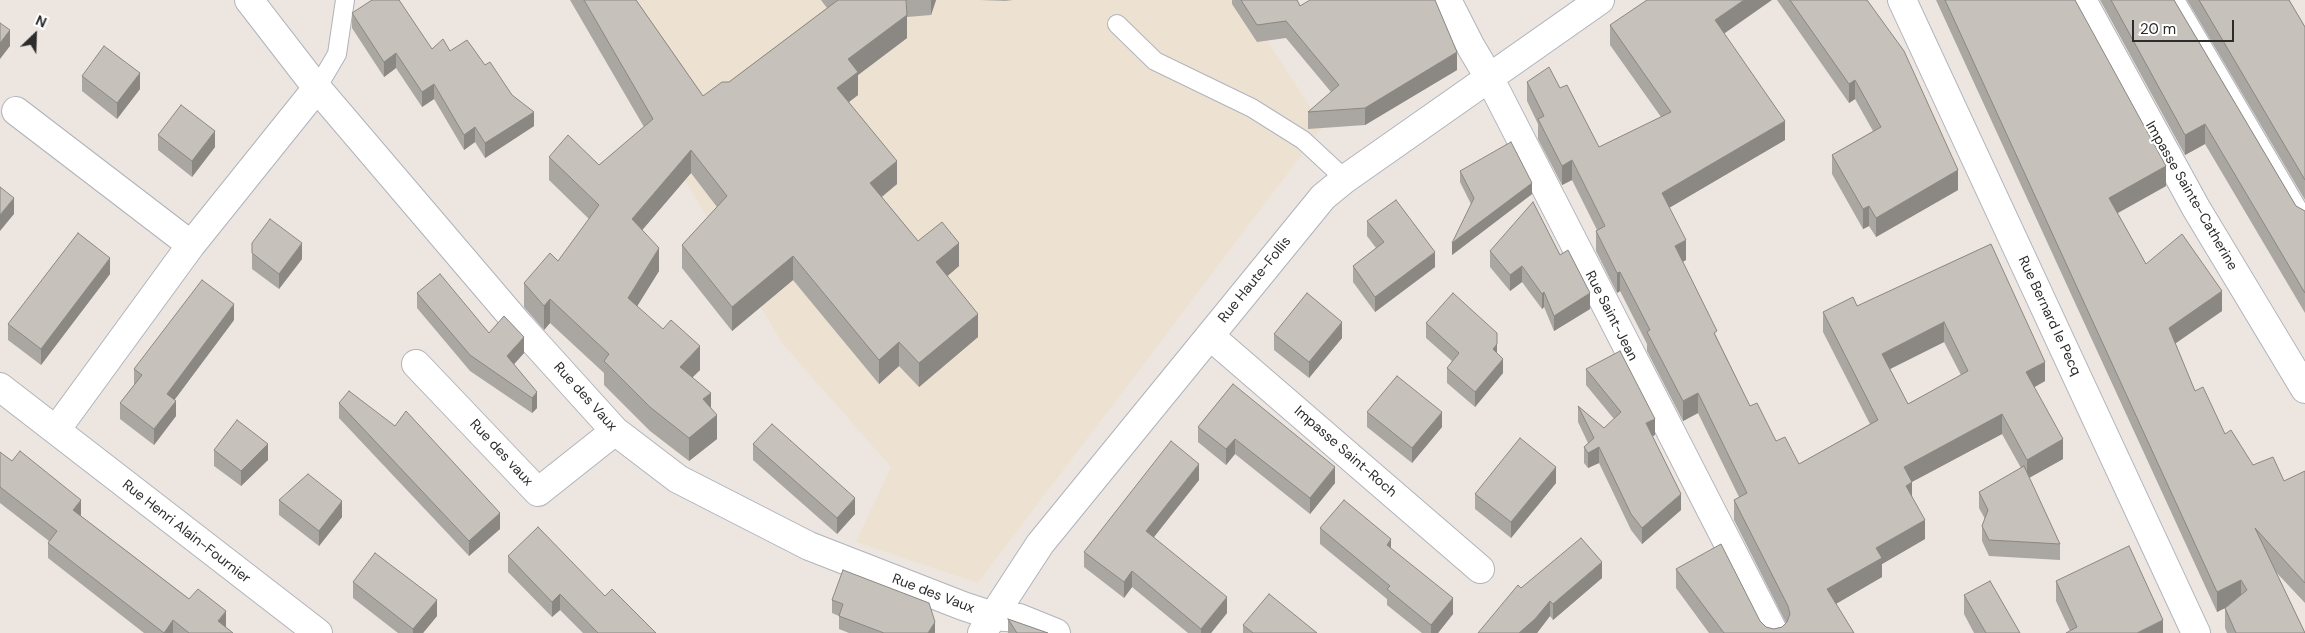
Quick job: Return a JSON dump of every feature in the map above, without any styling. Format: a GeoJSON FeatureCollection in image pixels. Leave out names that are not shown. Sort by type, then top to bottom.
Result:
{"type":"FeatureCollection","features":[{"type":"Feature","properties":{"kind":"street","name":"Rue des Vaux"},"geometry":{"type":"LineString","coordinates":[[248,0],[317,88],[520,326],[615,431],[678,479],[810,546],[988,624],[1019,618],[1056,633]]}},
{"type":"Feature","properties":{"kind":"street","name":"Rue Saint-Jean"},"geometry":{"type":"LineString","coordinates":[[1447,0],[1470,47],[1490,79],[1774,633]]}},
{"type":"Feature","properties":{"kind":"street","name":"Rue Haute-Follis"},"geometry":{"type":"LineString","coordinates":[[988,624],[1040,544],[1323,197],[1345,179],[1600,0]]}},
{"type":"Feature","properties":{"kind":"street","name":"Rue Bernard le Pecq"},"geometry":{"type":"LineString","coordinates":[[1902,0],[2195,632]]}},
{"type":"Feature","properties":{"kind":"street","name":"Impasse Sainte-Catherine"},"geometry":{"type":"LineString","coordinates":[[2082,0],[2196,208],[2305,390]]}},
{"type":"Feature","properties":{"kind":"street"},"geometry":{"type":"LineString","coordinates":[[56,430],[191,245],[317,88]]}},
{"type":"Feature","properties":{"kind":"street"},"geometry":{"type":"LineString","coordinates":[[16,111],[191,245]]}},
{"type":"Feature","properties":{"kind":"street","name":"Impasse Saint-Roch"},"geometry":{"type":"LineString","coordinates":[[1210,336],[1480,569]]}},
{"type":"Feature","properties":{"kind":"street","name":"Rue des vaux"},"geometry":{"type":"LineString","coordinates":[[416,364],[538,492],[615,431]]}},
{"type":"Feature","properties":{"kind":"street","name":"Rue Henri Alain-Fournier"},"geometry":{"type":"LineString","coordinates":[[0,387],[318,633]]}},
{"type":"Feature","properties":{"kind":"lane"},"geometry":{"type":"LineString","coordinates":[[317,88],[337,54],[345,0]]}},
{"type":"Feature","properties":{"kind":"lane"},"geometry":{"type":"LineString","coordinates":[[2175,0],[2305,221]]}},
{"type":"Feature","properties":{"kind":"lane"},"geometry":{"type":"LineString","coordinates":[[1117,24],[1155,61],[1252,108],[1303,140],[1345,179]]}},
{"type":"Feature","properties":{"kind":"shaded area"},"geometry":{"type":"Polygon","coordinates":[[[578,0],[1241,0],[1323,127],[978,583],[856,542],[891,467],[782,343],[578,0]]]}},
{"type":"Feature","properties":{"kind":"building"},"geometry":{"type":"Polygon","coordinates":[[[372,0],[399,0],[432,49],[443,39],[450,51],[467,40],[485,65],[490,62],[512,95],[534,112],[485,143],[475,127],[464,135],[434,84],[422,92],[396,53],[384,62],[352,13],[372,0]]]}},
{"type":"Feature","properties":{"kind":"building"},"geometry":{"type":"Polygon","coordinates":[[[584,0],[636,0],[703,96],[722,82],[729,82],[838,0],[906,0],[907,15],[848,59],[858,72],[837,88],[897,161],[870,183],[918,241],[942,222],[959,243],[936,262],[978,314],[919,363],[899,342],[879,360],[793,256],[732,307],[682,245],[727,196],[691,150],[632,219],[659,248],[628,298],[663,329],[671,320],[700,346],[680,367],[711,393],[703,399],[717,415],[689,438],[650,407],[604,361],[609,354],[550,299],[544,306],[524,283],[550,253],[558,261],[599,205],[549,157],[568,135],[599,165],[653,119],[584,0]]]}},
{"type":"Feature","properties":{"kind":"building"},"geometry":{"type":"Polygon","coordinates":[[[1241,0],[1297,0],[1300,6],[1310,0],[1435,0],[1457,52],[1365,108],[1308,112],[1339,85],[1286,21],[1257,25],[1241,0]]]}},
{"type":"Feature","properties":{"kind":"building"},"geometry":{"type":"Polygon","coordinates":[[[1647,0],[1744,0],[1715,20],[1785,121],[1662,193],[1686,240],[1675,246],[1717,331],[1714,333],[1750,406],[1757,403],[1776,441],[1785,437],[1799,464],[1878,420],[1823,312],[1853,297],[1857,306],[1991,244],[2045,362],[2026,372],[2063,439],[2027,460],[2002,414],[1904,467],[1912,482],[1906,486],[1925,520],[1876,548],[1882,558],[1827,589],[1854,633],[1724,633],[1676,569],[1721,544],[1760,621],[1766,627],[1774,629],[1782,627],[1787,622],[1790,614],[1788,606],[1734,500],[1747,493],[1698,393],[1683,401],[1647,332],[1650,330],[1620,272],[1617,273],[1596,231],[1605,226],[1572,160],[1562,166],[1538,119],[1544,116],[1527,82],[1549,67],[1560,88],[1567,85],[1599,147],[1671,112],[1610,25],[1647,0]],[[1944,322],[1882,354],[1908,404],[1968,371],[1944,322]]]}},
{"type":"Feature","properties":{"kind":"building"},"geometry":{"type":"Polygon","coordinates":[[[1790,0],[1867,0],[1904,51],[1958,170],[1876,218],[1869,206],[1863,209],[1832,155],[1881,127],[1855,80],[1849,84],[1790,0]]]}},
{"type":"Feature","properties":{"kind":"building"},"geometry":{"type":"Polygon","coordinates":[[[1945,0],[2075,0],[2166,166],[2109,198],[2146,264],[2182,234],[2222,291],[2169,328],[2195,391],[2203,387],[2225,434],[2231,430],[2253,465],[2273,457],[2284,481],[2305,471],[2305,583],[2255,528],[2305,633],[2236,633],[2225,608],[2247,590],[2241,580],[2217,592],[1945,0]]]}},
{"type":"Feature","properties":{"kind":"building"},"geometry":{"type":"Polygon","coordinates":[[[2111,0],[2174,0],[2296,206],[2305,211],[2305,293],[2205,124],[2185,135],[2111,0]]]}},
{"type":"Feature","properties":{"kind":"building"},"geometry":{"type":"Polygon","coordinates":[[[2199,0],[2289,0],[2305,27],[2305,180],[2199,0]]]}},
{"type":"Feature","properties":{"kind":"building"},"geometry":{"type":"Polygon","coordinates":[[[0,23],[10,30],[0,43],[0,23]]]}},
{"type":"Feature","properties":{"kind":"building"},"geometry":{"type":"Polygon","coordinates":[[[104,46],[140,73],[117,103],[82,76],[104,46]]]}},
{"type":"Feature","properties":{"kind":"building"},"geometry":{"type":"Polygon","coordinates":[[[181,105],[215,131],[192,161],[158,135],[181,105]]]}},
{"type":"Feature","properties":{"kind":"building"},"geometry":{"type":"Polygon","coordinates":[[[1511,142],[1532,183],[1452,243],[1474,198],[1460,171],[1511,142]]]}},
{"type":"Feature","properties":{"kind":"building"},"geometry":{"type":"Polygon","coordinates":[[[0,187],[14,198],[0,215],[0,187]]]}},
{"type":"Feature","properties":{"kind":"building"},"geometry":{"type":"Polygon","coordinates":[[[1396,200],[1435,252],[1375,297],[1353,266],[1384,242],[1367,221],[1396,200]]]}},
{"type":"Feature","properties":{"kind":"building"},"geometry":{"type":"Polygon","coordinates":[[[1533,202],[1560,255],[1568,250],[1590,293],[1554,316],[1544,292],[1542,294],[1522,266],[1510,275],[1490,251],[1533,202]]]}},
{"type":"Feature","properties":{"kind":"building"},"geometry":{"type":"Polygon","coordinates":[[[270,219],[302,243],[279,274],[252,253],[252,243],[270,219]]]}},
{"type":"Feature","properties":{"kind":"building"},"geometry":{"type":"Polygon","coordinates":[[[78,233],[110,258],[41,349],[8,324],[78,233]]]}},
{"type":"Feature","properties":{"kind":"building"},"geometry":{"type":"Polygon","coordinates":[[[440,274],[489,333],[504,316],[524,337],[507,356],[537,392],[532,398],[470,355],[417,293],[440,274]]]}},
{"type":"Feature","properties":{"kind":"building"},"geometry":{"type":"Polygon","coordinates":[[[202,280],[234,304],[167,394],[176,401],[154,429],[120,403],[142,375],[134,369],[202,280]]]}},
{"type":"Feature","properties":{"kind":"building"},"geometry":{"type":"Polygon","coordinates":[[[1307,293],[1342,322],[1309,362],[1274,334],[1307,293]]]}},
{"type":"Feature","properties":{"kind":"building"},"geometry":{"type":"Polygon","coordinates":[[[1453,293],[1497,333],[1497,344],[1493,349],[1503,359],[1475,392],[1447,368],[1459,353],[1426,323],[1453,293]]]}},
{"type":"Feature","properties":{"kind":"building"},"geometry":{"type":"Polygon","coordinates":[[[1620,351],[1655,419],[1646,423],[1681,494],[1642,528],[1631,514],[1599,447],[1588,453],[1584,447],[1594,438],[1578,406],[1604,428],[1621,412],[1586,369],[1620,351]]]}},
{"type":"Feature","properties":{"kind":"building"},"geometry":{"type":"Polygon","coordinates":[[[1397,376],[1442,412],[1412,448],[1367,412],[1397,376]]]}},
{"type":"Feature","properties":{"kind":"building"},"geometry":{"type":"Polygon","coordinates":[[[1233,384],[1335,467],[1310,498],[1235,439],[1226,449],[1198,427],[1233,384]]]}},
{"type":"Feature","properties":{"kind":"building"},"geometry":{"type":"Polygon","coordinates":[[[349,391],[395,426],[406,411],[500,513],[469,541],[339,403],[349,391]]]}},
{"type":"Feature","properties":{"kind":"building"},"geometry":{"type":"Polygon","coordinates":[[[237,420],[268,444],[241,471],[214,450],[237,420]]]}},
{"type":"Feature","properties":{"kind":"building"},"geometry":{"type":"Polygon","coordinates":[[[772,424],[855,498],[837,518],[753,444],[772,424]]]}},
{"type":"Feature","properties":{"kind":"building"},"geometry":{"type":"Polygon","coordinates":[[[1520,438],[1556,467],[1511,522],[1475,494],[1520,438]]]}},
{"type":"Feature","properties":{"kind":"building"},"geometry":{"type":"Polygon","coordinates":[[[1171,441],[1199,464],[1146,531],[1227,597],[1201,629],[1132,571],[1124,582],[1084,552],[1171,441]]]}},
{"type":"Feature","properties":{"kind":"building"},"geometry":{"type":"Polygon","coordinates":[[[20,451],[81,500],[73,510],[189,599],[198,589],[226,611],[218,621],[233,633],[189,633],[173,620],[164,633],[48,543],[57,531],[0,487],[0,452],[12,461],[20,451]]]}},
{"type":"Feature","properties":{"kind":"building"},"geometry":{"type":"Polygon","coordinates":[[[2024,466],[2060,544],[1989,540],[1982,526],[1988,510],[1979,492],[2024,466]]]}},
{"type":"Feature","properties":{"kind":"building"},"geometry":{"type":"Polygon","coordinates":[[[308,474],[342,501],[319,531],[279,500],[308,474]]]}},
{"type":"Feature","properties":{"kind":"building"},"geometry":{"type":"Polygon","coordinates":[[[1344,500],[1391,539],[1387,545],[1453,598],[1431,625],[1387,589],[1390,586],[1320,528],[1344,500]]]}},
{"type":"Feature","properties":{"kind":"building"},"geometry":{"type":"Polygon","coordinates":[[[538,527],[605,596],[612,589],[656,633],[598,633],[560,594],[552,602],[508,556],[538,527]]]}},
{"type":"Feature","properties":{"kind":"building"},"geometry":{"type":"Polygon","coordinates":[[[1581,538],[1602,562],[1553,604],[1550,601],[1535,619],[1519,633],[1478,633],[1518,585],[1521,588],[1581,538]]]}},
{"type":"Feature","properties":{"kind":"building"},"geometry":{"type":"Polygon","coordinates":[[[2129,546],[2163,620],[2137,633],[2066,633],[2077,627],[2056,581],[2129,546]]]}},
{"type":"Feature","properties":{"kind":"building"},"geometry":{"type":"Polygon","coordinates":[[[375,553],[437,600],[413,629],[353,582],[375,553]]]}},
{"type":"Feature","properties":{"kind":"building"},"geometry":{"type":"Polygon","coordinates":[[[843,570],[929,603],[935,622],[928,633],[884,633],[839,616],[843,604],[832,600],[843,570]]]}},
{"type":"Feature","properties":{"kind":"building"},"geometry":{"type":"Polygon","coordinates":[[[1990,581],[2020,633],[1986,633],[1964,595],[1990,581]]]}},
{"type":"Feature","properties":{"kind":"building"},"geometry":{"type":"Polygon","coordinates":[[[1269,594],[1317,633],[1253,633],[1243,625],[1269,594]]]}},
{"type":"Feature","properties":{"kind":"building"},"geometry":{"type":"Polygon","coordinates":[[[1008,619],[1048,633],[1017,633],[1008,619]]]}}]}
